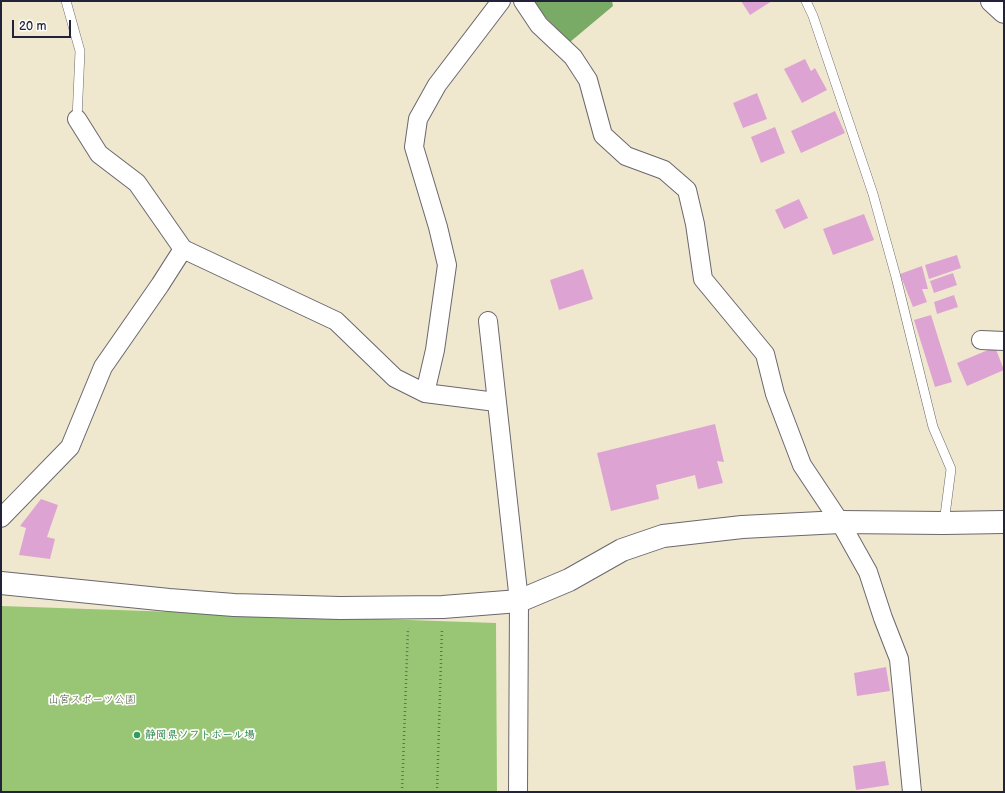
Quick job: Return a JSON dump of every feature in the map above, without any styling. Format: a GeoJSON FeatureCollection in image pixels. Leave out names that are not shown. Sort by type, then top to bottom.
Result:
{"type":"FeatureCollection","features":[{"type":"Feature","properties":{"kind":"street"},"geometry":{"type":"LineString","coordinates":[[425,393],[435,350],[447,265],[438,227],[414,146],[418,119],[437,85],[501,1]]}},
{"type":"Feature","properties":{"kind":"street"},"geometry":{"type":"LineString","coordinates":[[523,1],[539,25],[573,57],[588,80],[603,135],[626,156],[664,170],[687,190],[703,278],[765,354],[775,394],[802,465],[840,522],[868,572],[883,618],[899,659],[912,792]]}},
{"type":"Feature","properties":{"kind":"street"},"geometry":{"type":"LineString","coordinates":[[992,1],[1004,12]]}},
{"type":"Feature","properties":{"kind":"street"},"geometry":{"type":"LineString","coordinates":[[77,119],[99,154],[137,183],[183,249],[336,321],[395,378],[425,393],[496,402]]}},
{"type":"Feature","properties":{"kind":"street"},"geometry":{"type":"LineString","coordinates":[[1,518],[70,447],[103,367],[183,249]]}},
{"type":"Feature","properties":{"kind":"street"},"geometry":{"type":"LineString","coordinates":[[488,321],[496,402],[520,601],[518,792]]}},
{"type":"Feature","properties":{"kind":"street"},"geometry":{"type":"LineString","coordinates":[[981,340],[1004,341]]}},
{"type":"Feature","properties":{"kind":"street"},"geometry":{"type":"LineString","coordinates":[[1,583],[234,605],[340,608],[443,607],[520,601],[569,580],[622,550],[663,536],[742,527],[840,522],[1004,522]]}},
{"type":"Feature","properties":{"kind":"lane"},"geometry":{"type":"LineString","coordinates":[[66,1],[80,51],[77,119]]}},
{"type":"Feature","properties":{"kind":"lane"},"geometry":{"type":"LineString","coordinates":[[806,1],[813,16],[873,194],[896,278],[933,427],[951,469],[944,523]]}},
{"type":"Feature","properties":{"kind":"path"},"geometry":{"type":"LineString","coordinates":[[402,792],[409,607]]}},
{"type":"Feature","properties":{"kind":"path"},"geometry":{"type":"LineString","coordinates":[[437,792],[443,607]]}},
{"type":"Feature","properties":{"kind":"green space"},"geometry":{"type":"Polygon","coordinates":[[[533,1],[612,1],[613,6],[570,42],[544,16],[533,1]]]}},
{"type":"Feature","properties":{"kind":"green space","name":"山宮スポーツ公園"},"geometry":{"type":"Polygon","coordinates":[[[1,606],[496,623],[497,792],[1,792],[1,606]]]}},
{"type":"Feature","properties":{"kind":"building"},"geometry":{"type":"Polygon","coordinates":[[[741,1],[772,1],[750,15],[741,1]]]}},
{"type":"Feature","properties":{"kind":"building"},"geometry":{"type":"Polygon","coordinates":[[[805,59],[811,71],[815,68],[827,90],[802,103],[784,69],[805,59]]]}},
{"type":"Feature","properties":{"kind":"building"},"geometry":{"type":"Polygon","coordinates":[[[757,93],[767,119],[743,128],[733,103],[757,93]]]}},
{"type":"Feature","properties":{"kind":"building"},"geometry":{"type":"Polygon","coordinates":[[[835,111],[845,133],[801,153],[791,131],[835,111]]]}},
{"type":"Feature","properties":{"kind":"building"},"geometry":{"type":"Polygon","coordinates":[[[775,127],[785,153],[761,163],[751,137],[775,127]]]}},
{"type":"Feature","properties":{"kind":"building"},"geometry":{"type":"Polygon","coordinates":[[[799,199],[808,218],[784,229],[775,210],[799,199]]]}},
{"type":"Feature","properties":{"kind":"building"},"geometry":{"type":"Polygon","coordinates":[[[864,214],[874,240],[833,255],[823,229],[864,214]]]}},
{"type":"Feature","properties":{"kind":"building"},"geometry":{"type":"Polygon","coordinates":[[[957,255],[961,268],[929,279],[925,265],[957,255]]]}},
{"type":"Feature","properties":{"kind":"building"},"geometry":{"type":"Polygon","coordinates":[[[922,266],[928,289],[922,289],[927,302],[913,307],[900,274],[922,266]]]}},
{"type":"Feature","properties":{"kind":"building"},"geometry":{"type":"Polygon","coordinates":[[[583,269],[593,299],[559,310],[550,280],[583,269]]]}},
{"type":"Feature","properties":{"kind":"building"},"geometry":{"type":"Polygon","coordinates":[[[953,273],[957,285],[934,293],[930,281],[953,273]]]}},
{"type":"Feature","properties":{"kind":"building"},"geometry":{"type":"Polygon","coordinates":[[[954,295],[958,307],[937,314],[934,302],[954,295]]]}},
{"type":"Feature","properties":{"kind":"building"},"geometry":{"type":"Polygon","coordinates":[[[931,315],[952,382],[935,387],[914,320],[931,315]]]}},
{"type":"Feature","properties":{"kind":"building"},"geometry":{"type":"Polygon","coordinates":[[[995,347],[1004,370],[967,386],[957,363],[995,347]]]}},
{"type":"Feature","properties":{"kind":"building"},"geometry":{"type":"Polygon","coordinates":[[[715,424],[724,462],[717,461],[723,483],[698,489],[695,475],[656,485],[659,499],[611,511],[597,453],[715,424]]]}},
{"type":"Feature","properties":{"kind":"building"},"geometry":{"type":"Polygon","coordinates":[[[41,499],[58,505],[47,537],[55,539],[50,559],[19,555],[26,528],[20,526],[41,499]]]}},
{"type":"Feature","properties":{"kind":"building"},"geometry":{"type":"Polygon","coordinates":[[[886,667],[890,691],[857,696],[854,673],[886,667]]]}},
{"type":"Feature","properties":{"kind":"building"},"geometry":{"type":"Polygon","coordinates":[[[885,761],[889,785],[856,790],[853,766],[885,761]]]}},
{"type":"Feature","properties":{"kind":"place","name":"静岡県ソフトボール場"},"geometry":{"type":"Point","coordinates":[137,735]}}]}
